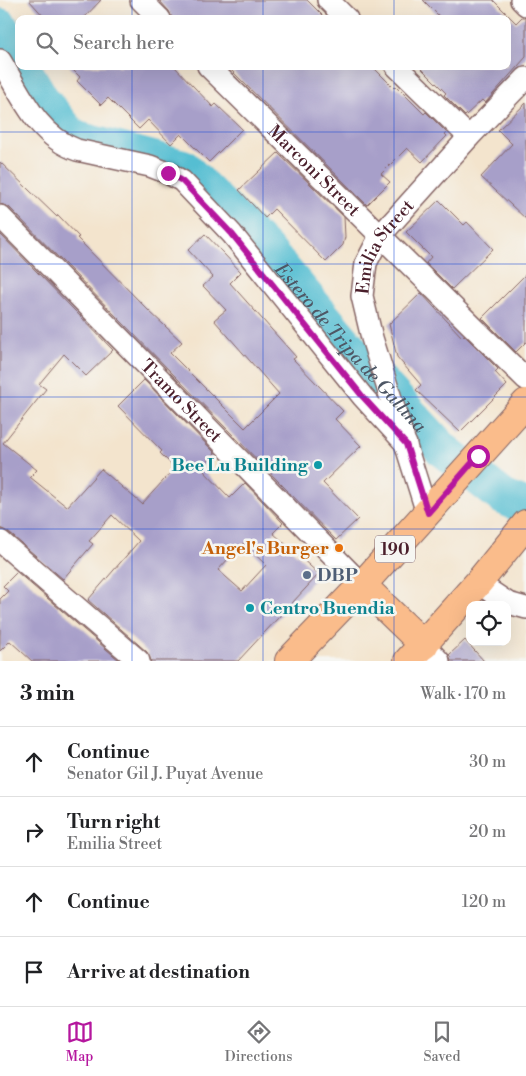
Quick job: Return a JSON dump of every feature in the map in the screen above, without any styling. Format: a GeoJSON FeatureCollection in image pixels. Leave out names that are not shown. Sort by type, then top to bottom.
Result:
{"type":"FeatureCollection","features":[{"type":"Feature","properties":{"kind":"main road","name":"190"},"geometry":{"type":"LineString","coordinates":[[289,661],[362,585],[526,403]]}},
{"type":"Feature","properties":{"kind":"main road"},"geometry":{"type":"LineString","coordinates":[[362,585],[424,656],[478,583],[525,525]]}},
{"type":"Feature","properties":{"kind":"street"},"geometry":{"type":"LineString","coordinates":[[141,0],[156,15]]}},
{"type":"Feature","properties":{"kind":"street"},"geometry":{"type":"LineString","coordinates":[[328,0],[343,15]]}},
{"type":"Feature","properties":{"kind":"street"},"geometry":{"type":"LineString","coordinates":[[521,0],[526,5]]}},
{"type":"Feature","properties":{"kind":"street"},"geometry":{"type":"LineString","coordinates":[[0,60],[39,124],[53,138],[65,146],[150,166],[182,181],[232,234],[363,397],[404,437]]}},
{"type":"Feature","properties":{"kind":"street","name":"Marconi Street"},"geometry":{"type":"LineString","coordinates":[[212,70],[526,379]]}},
{"type":"Feature","properties":{"kind":"street"},"geometry":{"type":"LineString","coordinates":[[400,70],[469,138]]}},
{"type":"Feature","properties":{"kind":"street","name":"Emilia Street"},"geometry":{"type":"LineString","coordinates":[[428,513],[372,338],[362,296],[366,263],[380,236],[526,78]]}},
{"type":"Feature","properties":{"kind":"street","name":"Tramo Street"},"geometry":{"type":"LineString","coordinates":[[0,216],[362,585]]}},
{"type":"Feature","properties":{"kind":"street"},"geometry":{"type":"LineString","coordinates":[[0,541],[138,661]]}},
{"type":"Feature","properties":{"kind":"street"},"geometry":{"type":"LineString","coordinates":[[478,583],[508,603],[526,608]]}},
{"type":"Feature","properties":{"kind":"building"},"geometry":{"type":"Polygon","coordinates":[[[29,0],[101,0],[87,15],[42,15],[29,0]]]}},
{"type":"Feature","properties":{"kind":"building"},"geometry":{"type":"Polygon","coordinates":[[[159,0],[307,0],[322,15],[170,15],[159,0]]]}},
{"type":"Feature","properties":{"kind":"building"},"geometry":{"type":"Polygon","coordinates":[[[423,0],[493,0],[508,15],[438,15],[423,0]]]}},
{"type":"Feature","properties":{"kind":"building"},"geometry":{"type":"Polygon","coordinates":[[[522,17],[526,17],[526,57],[485,103],[482,100],[465,116],[444,95],[446,93],[423,70],[511,70],[511,18],[516,23],[522,17]]]}},
{"type":"Feature","properties":{"kind":"building"},"geometry":{"type":"Polygon","coordinates":[[[73,70],[178,70],[213,107],[216,104],[242,129],[209,162],[181,134],[171,144],[148,120],[139,129],[108,98],[101,105],[77,81],[80,77],[73,70]]]}},
{"type":"Feature","properties":{"kind":"building"},"geometry":{"type":"Polygon","coordinates":[[[231,70],[376,70],[394,88],[396,86],[424,114],[426,112],[447,133],[445,134],[447,136],[422,162],[407,148],[381,174],[390,182],[367,205],[231,70]]]}},
{"type":"Feature","properties":{"kind":"building"},"geometry":{"type":"Polygon","coordinates":[[[526,103],[526,219],[481,177],[512,144],[498,130],[526,103]]]}},
{"type":"Feature","properties":{"kind":"building"},"geometry":{"type":"Polygon","coordinates":[[[278,153],[344,217],[345,237],[343,245],[326,262],[274,209],[265,218],[239,190],[278,153]]]}},
{"type":"Feature","properties":{"kind":"building"},"geometry":{"type":"Polygon","coordinates":[[[0,162],[57,217],[58,215],[79,237],[77,238],[182,342],[170,353],[245,428],[279,394],[214,320],[226,310],[203,286],[213,277],[188,250],[205,234],[241,272],[230,283],[296,357],[293,359],[343,411],[335,419],[361,446],[323,483],[358,519],[336,540],[9,207],[0,204],[0,162]]]}},
{"type":"Feature","properties":{"kind":"building"},"geometry":{"type":"Polygon","coordinates":[[[439,200],[464,225],[467,222],[493,249],[452,289],[426,263],[431,257],[406,232],[439,200]]]}},
{"type":"Feature","properties":{"kind":"building"},"geometry":{"type":"Polygon","coordinates":[[[0,234],[113,350],[86,376],[64,354],[39,384],[46,389],[3,443],[37,470],[30,477],[67,507],[101,469],[142,504],[175,468],[160,453],[162,451],[118,406],[144,380],[215,453],[201,468],[230,498],[245,483],[283,523],[273,533],[319,574],[238,661],[151,661],[147,652],[88,600],[139,541],[112,515],[89,541],[93,544],[63,579],[8,532],[0,528],[0,234]],[[243,543],[218,570],[242,591],[266,565],[243,543]]]}},
{"type":"Feature","properties":{"kind":"building"},"geometry":{"type":"Polygon","coordinates":[[[526,274],[526,342],[516,352],[482,318],[526,274]]]}},
{"type":"Feature","properties":{"kind":"building"},"geometry":{"type":"Polygon","coordinates":[[[421,293],[462,337],[464,335],[498,369],[495,372],[507,385],[460,432],[416,390],[421,385],[397,357],[389,324],[421,293]]]}},
{"type":"Feature","properties":{"kind":"building"},"geometry":{"type":"Polygon","coordinates":[[[17,572],[120,661],[32,661],[10,641],[0,651],[0,599],[8,591],[3,586],[17,572]]]}},
{"type":"Feature","properties":{"kind":"building"},"geometry":{"type":"Polygon","coordinates":[[[465,640],[466,646],[470,646],[484,661],[451,661],[449,655],[465,640]]]}},
{"type":"Feature","properties":{"kind":"waterway","name":"Estero de Tripa de Gallina"},"geometry":{"type":"LineString","coordinates":[[0,26],[15,53]]}},
{"type":"Feature","properties":{"kind":"waterway","name":"Estero de Tripa de Gallina"},"geometry":{"type":"LineString","coordinates":[[24,70],[42,100],[73,138],[183,167],[269,253],[352,351],[443,450],[503,497],[526,507]]}},
{"type":"Feature","properties":{"kind":"place","name":"Bee Lu Building"},"geometry":{"type":"Point","coordinates":[318,465]}},
{"type":"Feature","properties":{"kind":"place","name":"Angel's Burger"},"geometry":{"type":"Point","coordinates":[339,548]}},
{"type":"Feature","properties":{"kind":"place","name":"DBP"},"geometry":{"type":"Point","coordinates":[307,575]}},
{"type":"Feature","properties":{"kind":"place","name":"Centro Buendia"},"geometry":{"type":"Point","coordinates":[250,608]}},
{"type":"Feature","properties":{"kind":"route"},"geometry":{"type":"LineString","coordinates":[[168,173],[182,181],[232,234],[363,397],[406,444],[428,513],[478,456]]}}]}
